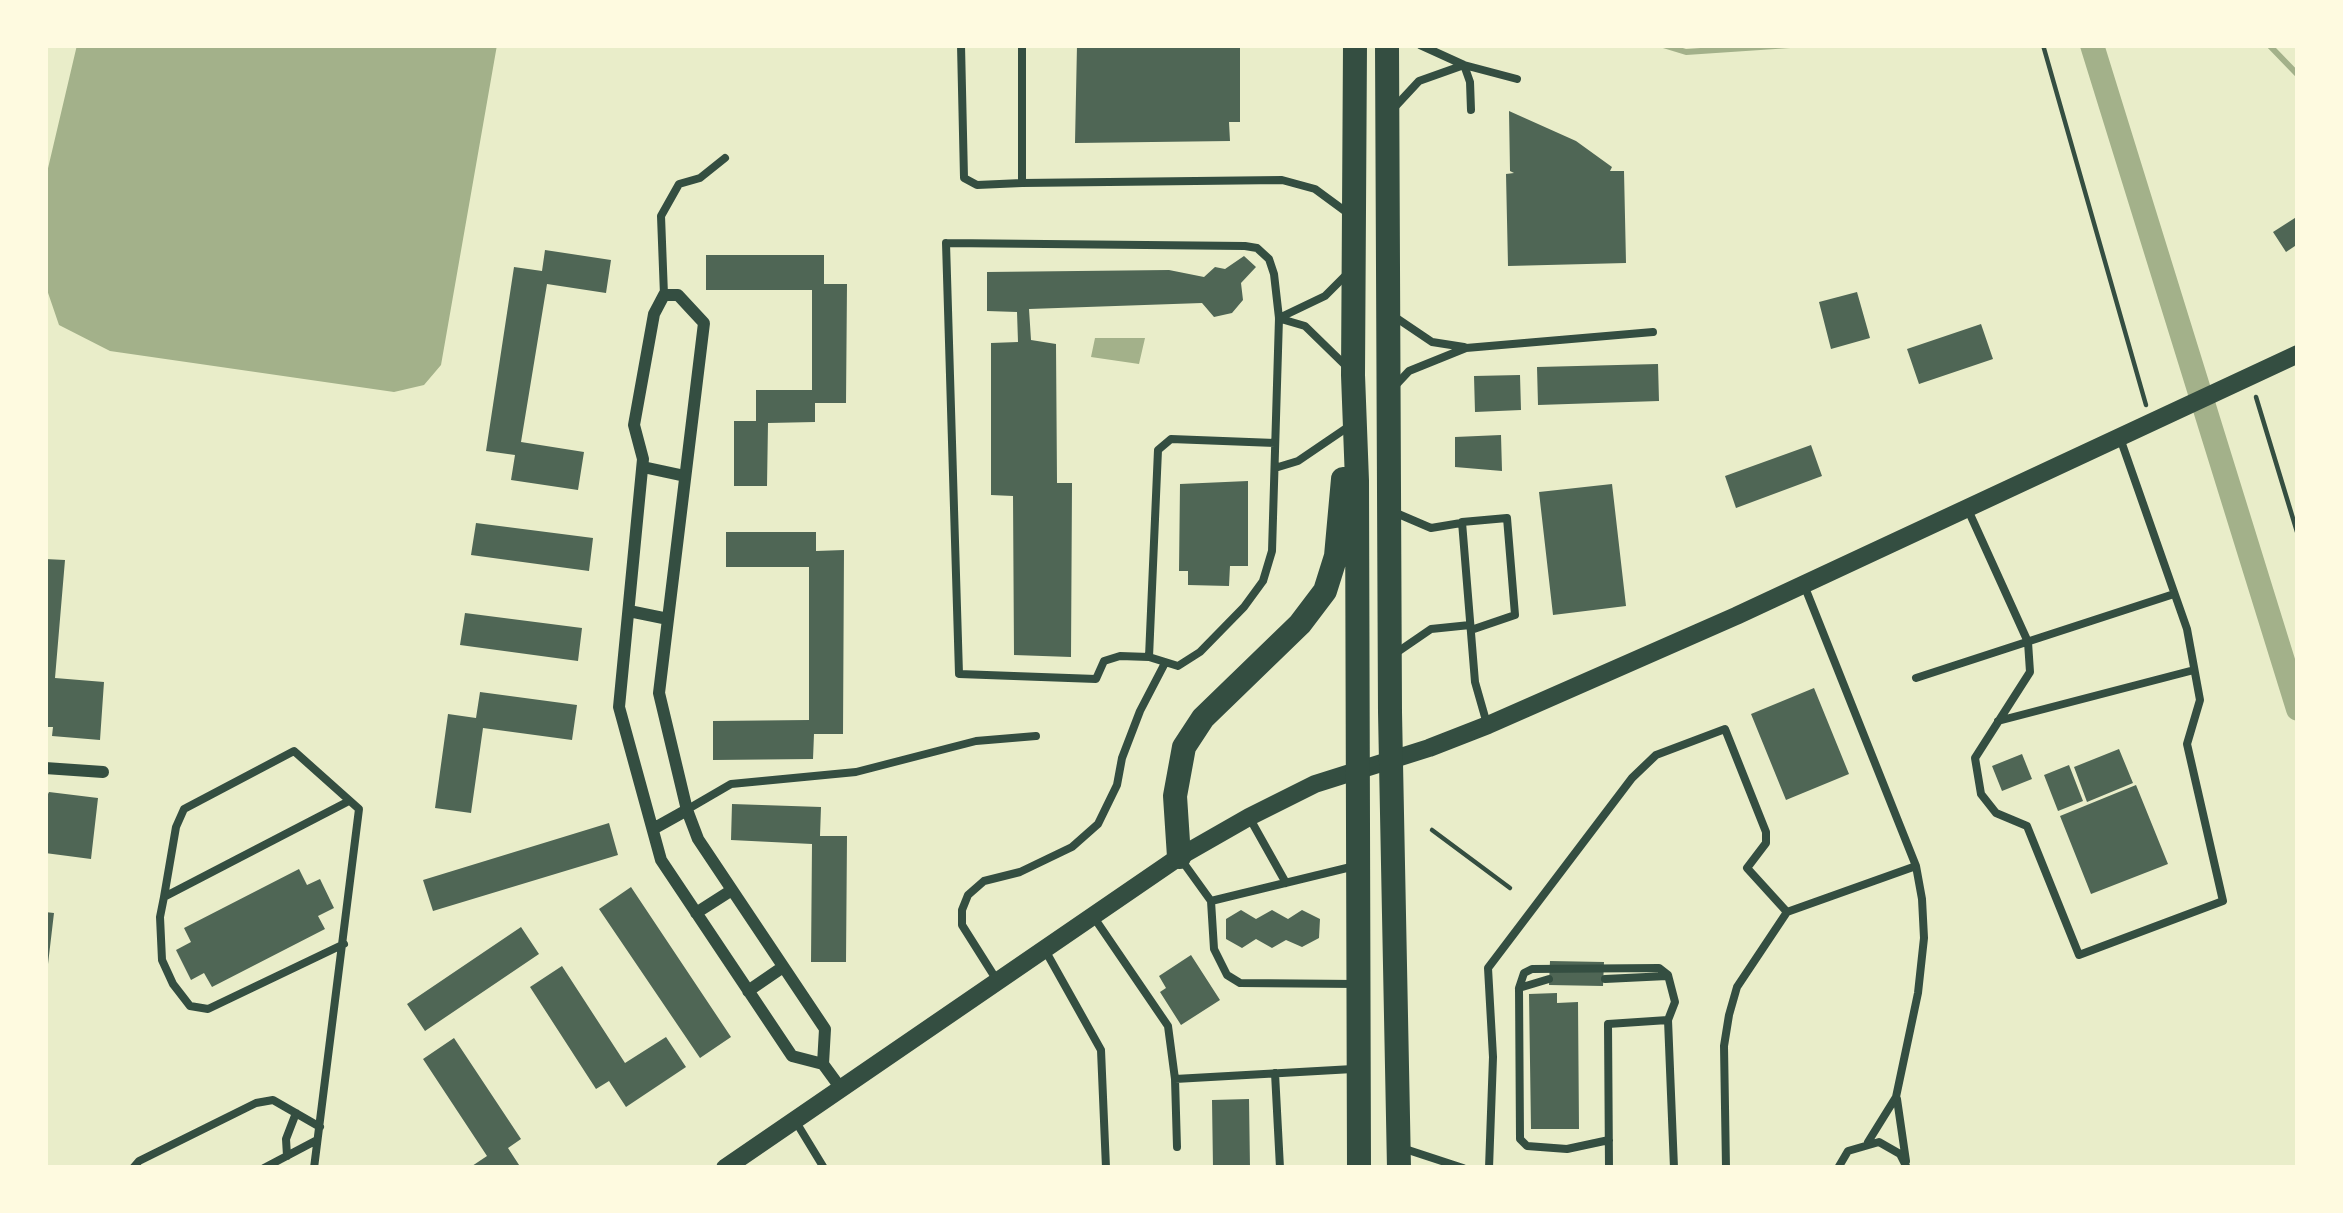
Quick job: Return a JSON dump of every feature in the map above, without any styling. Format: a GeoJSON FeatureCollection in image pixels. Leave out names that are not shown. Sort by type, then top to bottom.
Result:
{"type":"FeatureCollection","features":[{"type":"Feature","properties":{"kind":"highway"},"geometry":{"type":"LineString","coordinates":[[1355,45],[1359,1168]]}},
{"type":"Feature","properties":{"kind":"highway"},"geometry":{"type":"LineString","coordinates":[[1388,45],[1390,657],[1399,1157]]}},
{"type":"Feature","properties":{"kind":"highway"},"geometry":{"type":"LineString","coordinates":[[1179,857],[1176,783],[1188,739],[1309,614],[1330,578],[1353,375]]}},
{"type":"Feature","properties":{"kind":"main road"},"geometry":{"type":"LineString","coordinates":[[725,1168],[1179,857],[1249,817],[1316,784],[1487,725],[1804,584],[2298,354]]}},
{"type":"Feature","properties":{"kind":"street"},"geometry":{"type":"LineString","coordinates":[[823,1064],[825,1029],[698,839],[659,693],[704,323],[678,295],[664,295],[654,314],[634,425],[643,467],[619,707],[661,860],[792,1056],[823,1064],[842,1090]]}},
{"type":"Feature","properties":{"kind":"street"},"geometry":{"type":"LineString","coordinates":[[643,467],[686,476]]}},
{"type":"Feature","properties":{"kind":"street"},"geometry":{"type":"LineString","coordinates":[[629,611],[668,619]]}},
{"type":"Feature","properties":{"kind":"street"},"geometry":{"type":"LineString","coordinates":[[45,768],[104,772]]}},
{"type":"Feature","properties":{"kind":"street"},"geometry":{"type":"LineString","coordinates":[[653,829],[687,810]]}},
{"type":"Feature","properties":{"kind":"street"},"geometry":{"type":"LineString","coordinates":[[696,913],[732,890]]}},
{"type":"Feature","properties":{"kind":"street"},"geometry":{"type":"LineString","coordinates":[[748,991],[783,967]]}},
{"type":"Feature","properties":{"kind":"lane"},"geometry":{"type":"LineString","coordinates":[[962,45],[964,178],[976,185],[1297,182],[1315,189],[1355,219]]}},
{"type":"Feature","properties":{"kind":"lane"},"geometry":{"type":"LineString","coordinates":[[1022,45],[1022,183]]}},
{"type":"Feature","properties":{"kind":"lane"},"geometry":{"type":"LineString","coordinates":[[1420,45],[1464,65],[1517,79]]}},
{"type":"Feature","properties":{"kind":"lane"},"geometry":{"type":"LineString","coordinates":[[1388,115],[1419,81],[1464,65]]}},
{"type":"Feature","properties":{"kind":"lane"},"geometry":{"type":"LineString","coordinates":[[1464,65],[1471,110]]}},
{"type":"Feature","properties":{"kind":"lane"},"geometry":{"type":"LineString","coordinates":[[664,295],[661,216],[679,184],[700,178],[725,158]]}},
{"type":"Feature","properties":{"kind":"lane"},"geometry":{"type":"LineString","coordinates":[[946,243],[1257,248],[1269,259],[1274,274],[1279,318],[1276,443],[1272,551],[1263,581],[1200,652],[1178,666],[1149,657],[1120,656],[1105,661],[1096,679],[959,674],[946,243]]}},
{"type":"Feature","properties":{"kind":"lane"},"geometry":{"type":"LineString","coordinates":[[1279,318],[1325,296],[1356,263]]}},
{"type":"Feature","properties":{"kind":"lane"},"geometry":{"type":"LineString","coordinates":[[1388,312],[1432,342],[1466,348],[1653,332]]}},
{"type":"Feature","properties":{"kind":"lane"},"geometry":{"type":"LineString","coordinates":[[1279,318],[1305,326],[1353,375]]}},
{"type":"Feature","properties":{"kind":"lane"},"geometry":{"type":"LineString","coordinates":[[1389,392],[1409,371],[1466,348]]}},
{"type":"Feature","properties":{"kind":"lane"},"geometry":{"type":"LineString","coordinates":[[1275,468],[1298,461],[1348,427]]}},
{"type":"Feature","properties":{"kind":"lane"},"geometry":{"type":"LineString","coordinates":[[1967,507],[2027,642],[2030,672],[1975,758],[1981,794],[1996,813],[2027,826],[2078,955],[2223,901],[2187,744],[2200,700],[2187,629],[2120,437]]}},
{"type":"Feature","properties":{"kind":"lane"},"geometry":{"type":"LineString","coordinates":[[1149,657],[1158,451],[1171,439],[1276,443]]}},
{"type":"Feature","properties":{"kind":"lane"},"geometry":{"type":"LineString","coordinates":[[1389,510],[1431,527],[1507,518],[1515,598],[1515,615],[1471,627],[1431,629],[1390,657]]}},
{"type":"Feature","properties":{"kind":"lane"},"geometry":{"type":"LineString","coordinates":[[1462,522],[1475,682],[1487,725]]}},
{"type":"Feature","properties":{"kind":"lane"},"geometry":{"type":"LineString","coordinates":[[1804,584],[1916,866],[1924,938],[1918,993],[1896,1097],[1868,1142],[1848,1151],[1838,1168]]}},
{"type":"Feature","properties":{"kind":"lane"},"geometry":{"type":"LineString","coordinates":[[1916,678],[2174,594]]}},
{"type":"Feature","properties":{"kind":"lane"},"geometry":{"type":"LineString","coordinates":[[998,982],[962,925],[968,895],[984,881],[1020,872],[1072,847],[1098,824],[1117,785],[1141,711],[1165,663]]}},
{"type":"Feature","properties":{"kind":"lane"},"geometry":{"type":"LineString","coordinates":[[1996,721],[2194,670]]}},
{"type":"Feature","properties":{"kind":"lane"},"geometry":{"type":"LineString","coordinates":[[1489,1168],[1493,1057],[1488,968],[1643,764],[1656,754],[1725,729],[1766,832],[1766,843],[1748,868],[1787,911]]}},
{"type":"Feature","properties":{"kind":"lane"},"geometry":{"type":"LineString","coordinates":[[687,810],[730,784],[856,772],[976,740],[1036,736]]}},
{"type":"Feature","properties":{"kind":"lane"},"geometry":{"type":"LineString","coordinates":[[314,1168],[345,944],[359,809],[294,751],[184,809],[176,827],[159,936],[162,960],[190,1006],[208,1010],[345,944]]}},
{"type":"Feature","properties":{"kind":"lane"},"geometry":{"type":"LineString","coordinates":[[164,897],[349,801]]}},
{"type":"Feature","properties":{"kind":"lane"},"geometry":{"type":"LineString","coordinates":[[1249,817],[1286,883]]}},
{"type":"Feature","properties":{"kind":"lane"},"geometry":{"type":"LineString","coordinates":[[1179,857],[1211,901],[1214,949],[1227,976],[1240,983],[1358,983]]}},
{"type":"Feature","properties":{"kind":"lane"},"geometry":{"type":"LineString","coordinates":[[1211,901],[1358,865]]}},
{"type":"Feature","properties":{"kind":"lane"},"geometry":{"type":"LineString","coordinates":[[1726,1168],[1724,1046],[1737,987],[1787,911],[1916,866]]}},
{"type":"Feature","properties":{"kind":"lane"},"geometry":{"type":"LineString","coordinates":[[1093,916],[1168,1026],[1177,1147]]}},
{"type":"Feature","properties":{"kind":"lane"},"geometry":{"type":"LineString","coordinates":[[1044,950],[1100,1050],[1106,1168]]}},
{"type":"Feature","properties":{"kind":"lane"},"geometry":{"type":"LineString","coordinates":[[1609,1140],[1567,1149],[1527,1146],[1520,1139],[1519,988],[1523,973],[1643,965],[1659,968],[1668,976],[1675,1002],[1668,1020],[1674,1168]]}},
{"type":"Feature","properties":{"kind":"lane"},"geometry":{"type":"LineString","coordinates":[[1605,979],[1668,976]]}},
{"type":"Feature","properties":{"kind":"lane"},"geometry":{"type":"LineString","coordinates":[[1519,988],[1550,979]]}},
{"type":"Feature","properties":{"kind":"lane"},"geometry":{"type":"LineString","coordinates":[[1609,1168],[1608,1024],[1668,1020]]}},
{"type":"Feature","properties":{"kind":"lane"},"geometry":{"type":"LineString","coordinates":[[1175,1079],[1359,1068]]}},
{"type":"Feature","properties":{"kind":"lane"},"geometry":{"type":"LineString","coordinates":[[1275,1073],[1280,1168]]}},
{"type":"Feature","properties":{"kind":"lane"},"geometry":{"type":"LineString","coordinates":[[1896,1097],[1906,1167]]}},
{"type":"Feature","properties":{"kind":"lane"},"geometry":{"type":"LineString","coordinates":[[133,1168],[256,1103],[273,1100],[320,1127]]}},
{"type":"Feature","properties":{"kind":"lane"},"geometry":{"type":"LineString","coordinates":[[287,1156],[286,1139],[296,1113]]}},
{"type":"Feature","properties":{"kind":"lane"},"geometry":{"type":"LineString","coordinates":[[795,1121],[824,1168]]}},
{"type":"Feature","properties":{"kind":"lane"},"geometry":{"type":"LineString","coordinates":[[264,1168],[318,1140]]}},
{"type":"Feature","properties":{"kind":"lane"},"geometry":{"type":"LineString","coordinates":[[1868,1142],[1890,1147],[1906,1167]]}},
{"type":"Feature","properties":{"kind":"lane"},"geometry":{"type":"LineString","coordinates":[[1399,1157],[1463,1168]]}},
{"type":"Feature","properties":{"kind":"path"},"geometry":{"type":"LineString","coordinates":[[2043,45],[2151,422]]}},
{"type":"Feature","properties":{"kind":"path"},"geometry":{"type":"LineString","coordinates":[[2250,378],[2298,536]]}},
{"type":"Feature","properties":{"kind":"path"},"geometry":{"type":"LineString","coordinates":[[1432,830],[1510,888]]}},
{"type":"Feature","properties":{"kind":"shaded area"},"geometry":{"type":"Polygon","coordinates":[[[77,45],[497,45],[441,365],[424,385],[394,392],[110,351],[59,325],[45,284],[45,181],[77,45]]]}},
{"type":"Feature","properties":{"kind":"shaded area"},"geometry":{"type":"Polygon","coordinates":[[[1095,338],[1145,338],[1139,364],[1091,357],[1095,338]]]}},
{"type":"Feature","properties":{"kind":"building"},"geometry":{"type":"Polygon","coordinates":[[[1077,45],[1240,48],[1240,122],[1229,122],[1230,141],[1075,143],[1077,45]]]}},
{"type":"Feature","properties":{"kind":"building"},"geometry":{"type":"Polygon","coordinates":[[[1509,111],[1576,141],[1612,167],[1610,171],[1624,171],[1626,263],[1508,266],[1506,174],[1514,173],[1510,171],[1509,111]]]}},
{"type":"Feature","properties":{"kind":"building"},"geometry":{"type":"Polygon","coordinates":[[[2298,216],[2298,244],[2286,252],[2273,232],[2298,216]]]}},
{"type":"Feature","properties":{"kind":"building"},"geometry":{"type":"Polygon","coordinates":[[[545,250],[611,260],[606,293],[547,284],[521,442],[584,452],[578,490],[511,480],[515,455],[486,451],[514,267],[542,271],[545,250]]]}},
{"type":"Feature","properties":{"kind":"building"},"geometry":{"type":"Polygon","coordinates":[[[706,255],[824,255],[824,284],[847,284],[846,403],[815,403],[815,422],[768,423],[767,486],[734,486],[734,421],[756,421],[756,390],[812,390],[812,290],[706,290],[706,255]]]}},
{"type":"Feature","properties":{"kind":"building"},"geometry":{"type":"Polygon","coordinates":[[[1244,256],[1256,267],[1241,283],[1243,300],[1232,313],[1214,317],[1202,303],[1029,309],[1031,340],[1056,344],[1057,483],[1072,483],[1071,657],[1014,655],[1013,496],[991,495],[991,343],[1018,342],[1017,312],[987,311],[987,272],[1169,270],[1204,277],[1215,267],[1225,269],[1244,256]]]}},
{"type":"Feature","properties":{"kind":"building"},"geometry":{"type":"Polygon","coordinates":[[[1857,292],[1870,338],[1831,349],[1819,302],[1857,292]]]}},
{"type":"Feature","properties":{"kind":"building"},"geometry":{"type":"Polygon","coordinates":[[[1981,324],[1993,359],[1919,384],[1907,349],[1981,324]]]}},
{"type":"Feature","properties":{"kind":"building"},"geometry":{"type":"Polygon","coordinates":[[[1658,364],[1659,401],[1538,405],[1537,367],[1658,364]]]}},
{"type":"Feature","properties":{"kind":"building"},"geometry":{"type":"Polygon","coordinates":[[[1520,375],[1521,410],[1475,412],[1474,376],[1520,375]]]}},
{"type":"Feature","properties":{"kind":"building"},"geometry":{"type":"Polygon","coordinates":[[[1501,435],[1502,471],[1455,467],[1455,437],[1501,435]]]}},
{"type":"Feature","properties":{"kind":"building"},"geometry":{"type":"Polygon","coordinates":[[[1811,445],[1822,476],[1736,508],[1725,476],[1811,445]]]}},
{"type":"Feature","properties":{"kind":"building"},"geometry":{"type":"Polygon","coordinates":[[[1248,481],[1248,566],[1230,566],[1229,586],[1188,585],[1188,571],[1179,571],[1180,484],[1248,481]]]}},
{"type":"Feature","properties":{"kind":"building"},"geometry":{"type":"Polygon","coordinates":[[[1612,484],[1626,606],[1553,615],[1539,492],[1612,484]]]}},
{"type":"Feature","properties":{"kind":"building"},"geometry":{"type":"Polygon","coordinates":[[[476,523],[593,538],[589,571],[471,555],[476,523]]]}},
{"type":"Feature","properties":{"kind":"building"},"geometry":{"type":"Polygon","coordinates":[[[726,532],[816,532],[816,551],[844,550],[843,734],[814,734],[813,759],[713,760],[713,721],[809,720],[809,567],[726,567],[726,532]]]}},
{"type":"Feature","properties":{"kind":"building"},"geometry":{"type":"Polygon","coordinates":[[[45,559],[65,560],[55,678],[104,682],[100,740],[52,736],[53,727],[45,727],[45,559]]]}},
{"type":"Feature","properties":{"kind":"building"},"geometry":{"type":"Polygon","coordinates":[[[465,613],[582,628],[578,661],[460,645],[465,613]]]}},
{"type":"Feature","properties":{"kind":"building"},"geometry":{"type":"Polygon","coordinates":[[[1814,688],[1849,774],[1786,800],[1751,714],[1814,688]]]}},
{"type":"Feature","properties":{"kind":"building"},"geometry":{"type":"Polygon","coordinates":[[[480,692],[577,705],[572,740],[483,728],[471,813],[435,808],[448,714],[476,718],[480,692]]]}},
{"type":"Feature","properties":{"kind":"building"},"geometry":{"type":"Polygon","coordinates":[[[2119,749],[2133,783],[2087,802],[2074,767],[2119,749]]]}},
{"type":"Feature","properties":{"kind":"building"},"geometry":{"type":"Polygon","coordinates":[[[2022,754],[2032,779],[2002,791],[1992,766],[2022,754]]]}},
{"type":"Feature","properties":{"kind":"building"},"geometry":{"type":"Polygon","coordinates":[[[2069,765],[2083,801],[2058,811],[2044,775],[2069,765]]]}},
{"type":"Feature","properties":{"kind":"building"},"geometry":{"type":"Polygon","coordinates":[[[2136,785],[2168,864],[2091,894],[2060,816],[2136,785]]]}},
{"type":"Feature","properties":{"kind":"building"},"geometry":{"type":"Polygon","coordinates":[[[49,792],[98,798],[91,859],[45,853],[49,792]]]}},
{"type":"Feature","properties":{"kind":"building"},"geometry":{"type":"Polygon","coordinates":[[[732,804],[821,807],[820,836],[847,836],[846,962],[811,962],[812,844],[731,840],[732,804]]]}},
{"type":"Feature","properties":{"kind":"building"},"geometry":{"type":"Polygon","coordinates":[[[609,823],[618,855],[433,911],[423,880],[609,823]]]}},
{"type":"Feature","properties":{"kind":"building"},"geometry":{"type":"Polygon","coordinates":[[[299,869],[307,885],[320,879],[334,908],[318,916],[325,929],[212,987],[204,973],[191,980],[176,950],[191,942],[184,928],[299,869]]]}},
{"type":"Feature","properties":{"kind":"building"},"geometry":{"type":"Polygon","coordinates":[[[631,887],[731,1037],[700,1058],[599,909],[631,887]]]}},
{"type":"Feature","properties":{"kind":"building"},"geometry":{"type":"Polygon","coordinates":[[[1241,910],[1256,919],[1272,910],[1288,919],[1302,910],[1320,919],[1319,938],[1302,947],[1286,940],[1272,948],[1256,939],[1242,948],[1226,939],[1226,919],[1241,910]]]}},
{"type":"Feature","properties":{"kind":"building"},"geometry":{"type":"Polygon","coordinates":[[[45,912],[54,913],[48,964],[45,964],[45,912]]]}},
{"type":"Feature","properties":{"kind":"building"},"geometry":{"type":"Polygon","coordinates":[[[521,927],[539,954],[425,1031],[407,1004],[521,927]]]}},
{"type":"Feature","properties":{"kind":"building"},"geometry":{"type":"Polygon","coordinates":[[[1191,955],[1220,1000],[1181,1025],[1160,992],[1166,988],[1159,976],[1191,955]]]}},
{"type":"Feature","properties":{"kind":"building"},"geometry":{"type":"Polygon","coordinates":[[[1550,961],[1604,962],[1603,986],[1549,985],[1550,961]]]}},
{"type":"Feature","properties":{"kind":"building"},"geometry":{"type":"Polygon","coordinates":[[[562,966],[625,1063],[666,1037],[686,1067],[626,1107],[609,1081],[596,1089],[530,987],[562,966]]]}},
{"type":"Feature","properties":{"kind":"building"},"geometry":{"type":"Polygon","coordinates":[[[1557,993],[1557,1003],[1578,1002],[1579,1129],[1531,1129],[1529,994],[1557,993]]]}},
{"type":"Feature","properties":{"kind":"building"},"geometry":{"type":"Polygon","coordinates":[[[454,1038],[521,1139],[508,1148],[521,1168],[469,1168],[487,1156],[423,1059],[454,1038]]]}},
{"type":"Feature","properties":{"kind":"building"},"geometry":{"type":"Polygon","coordinates":[[[1249,1099],[1250,1168],[1213,1168],[1212,1100],[1249,1099]]]}},
{"type":"Feature","properties":{"kind":"waterway"},"geometry":{"type":"LineString","coordinates":[[1663,45],[1686,52],[1790,45]]}},
{"type":"Feature","properties":{"kind":"waterway"},"geometry":{"type":"LineString","coordinates":[[2092,45],[2298,709]]}},
{"type":"Feature","properties":{"kind":"waterway"},"geometry":{"type":"LineString","coordinates":[[2269,45],[2298,75]]}}]}
